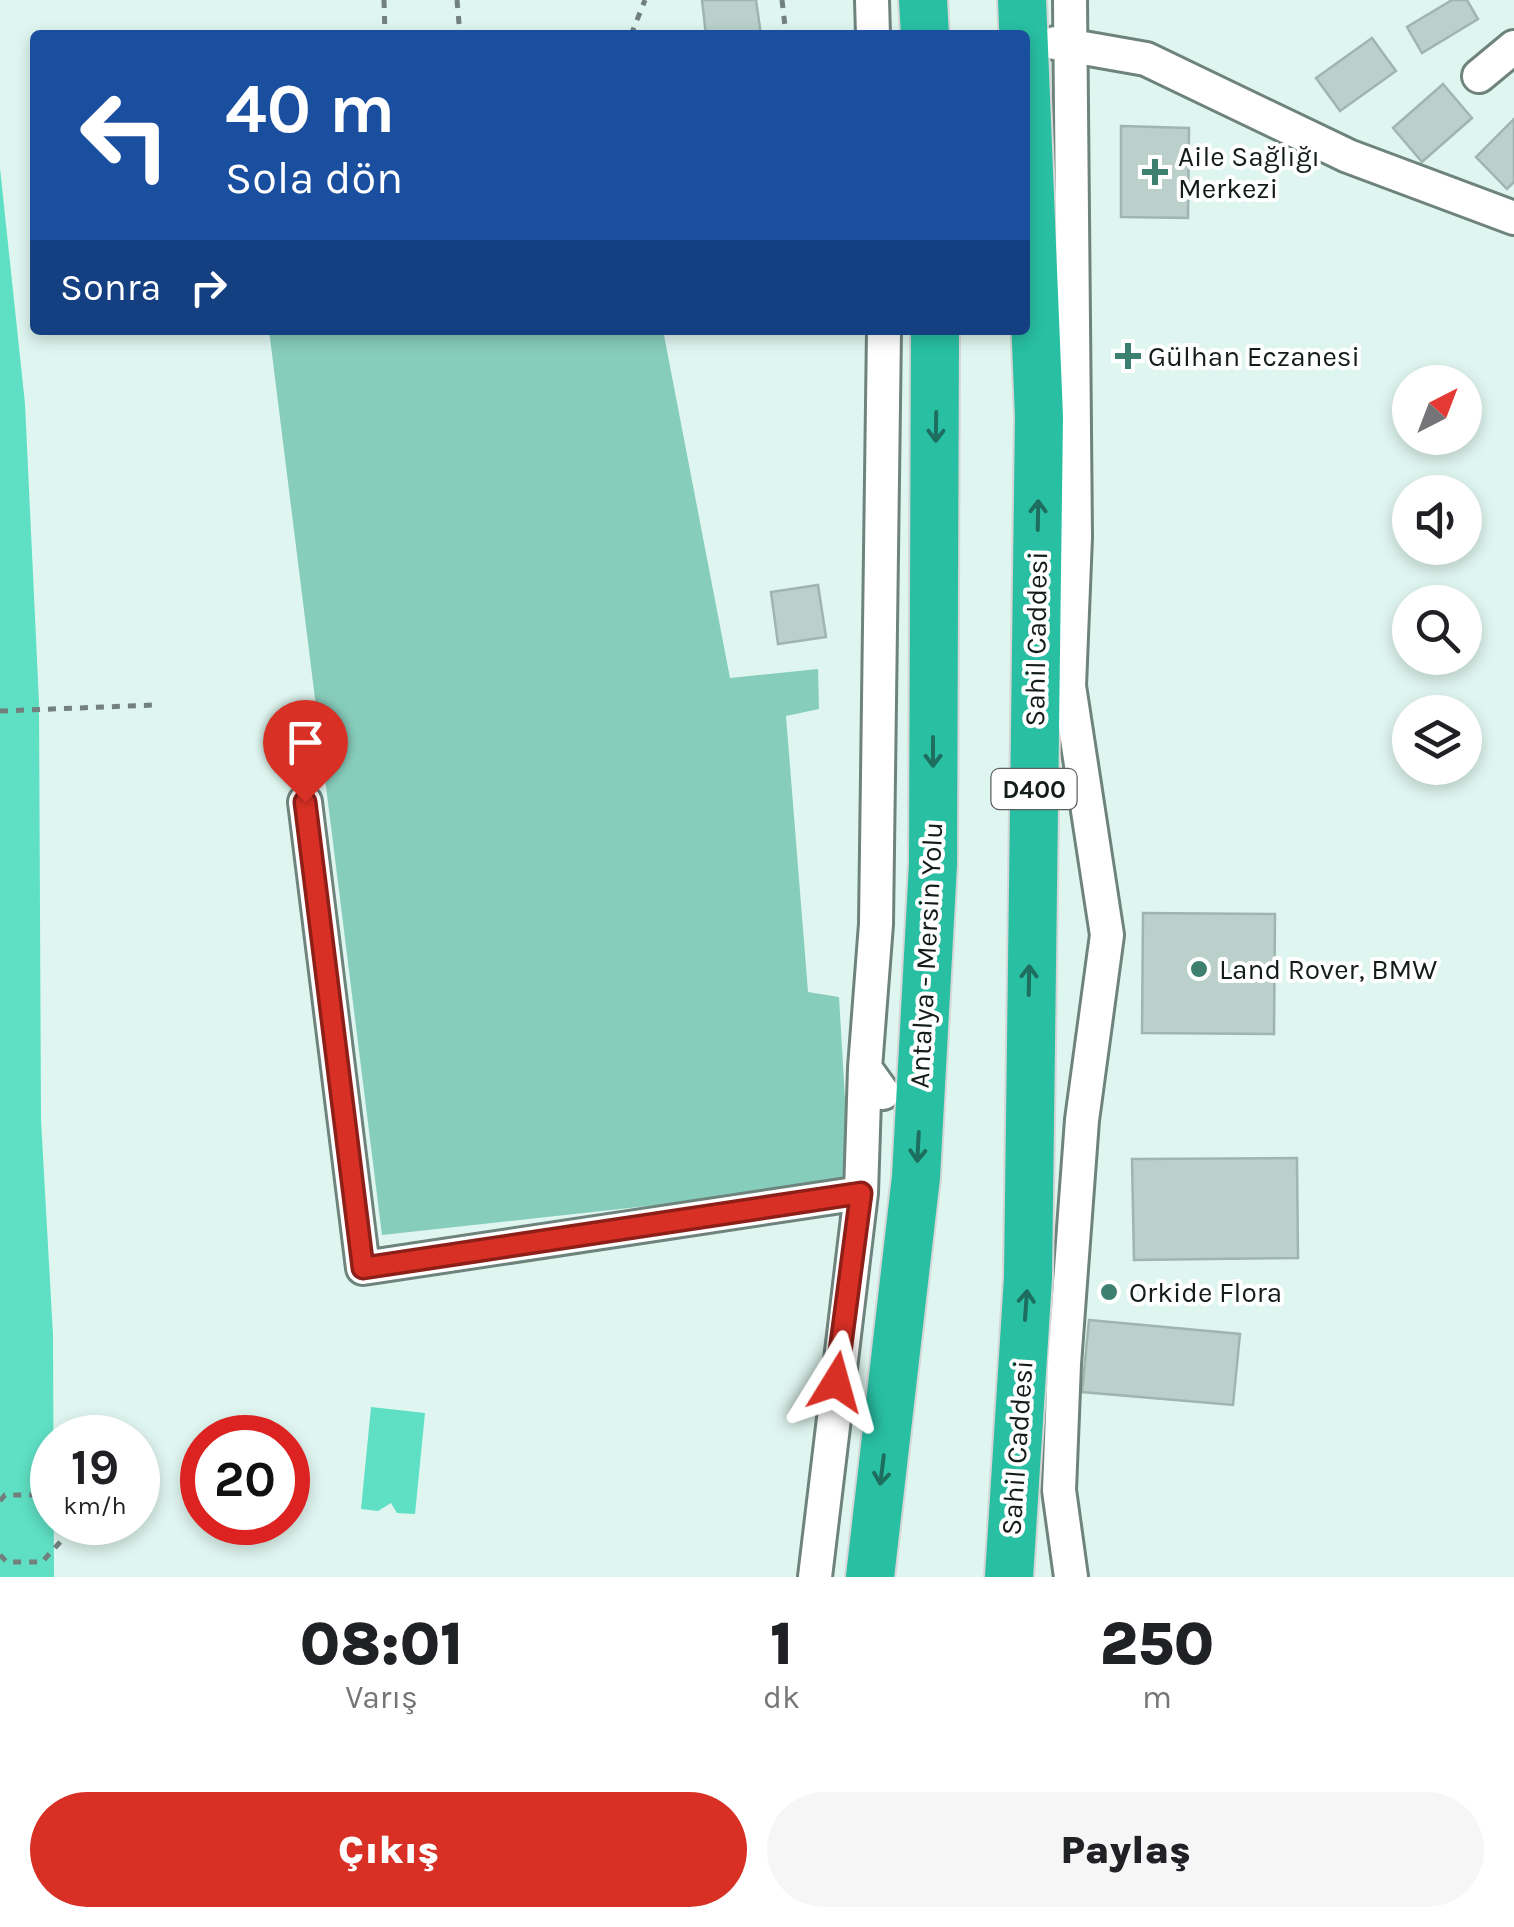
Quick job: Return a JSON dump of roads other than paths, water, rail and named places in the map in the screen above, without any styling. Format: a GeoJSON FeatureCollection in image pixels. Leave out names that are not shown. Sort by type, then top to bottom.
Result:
{"type":"FeatureCollection","features":[{"type":"Feature","properties":{"kind":"highway"},"geometry":{"type":"LineString","coordinates":[[923,0],[925,30]]}},
{"type":"Feature","properties":{"kind":"highway","name":"Sahil Caddesi"},"geometry":{"type":"LineString","coordinates":[[1022,0],[1025,30]]}},
{"type":"Feature","properties":{"kind":"highway","name":"Sahil Caddesi"},"geometry":{"type":"LineString","coordinates":[[1009,1577],[1028,1278],[1039,416],[1030,154]]}},
{"type":"Feature","properties":{"kind":"highway","name":"Antalya - Mersin Yolu"},"geometry":{"type":"LineString","coordinates":[[870,1577],[916,1178],[930,923],[935,335]]}},
{"type":"Feature","properties":{"kind":"street"},"geometry":{"type":"LineString","coordinates":[[872,0],[874,30]]}},
{"type":"Feature","properties":{"kind":"street"},"geometry":{"type":"LineString","coordinates":[[1070,0],[1075,537],[1069,686],[1107,935],[1082,1120],[1064,1364],[1059,1490],[1071,1577]]}},
{"type":"Feature","properties":{"kind":"street"},"geometry":{"type":"LineString","coordinates":[[1030,38],[1146,59],[1348,156],[1514,218]]}},
{"type":"Feature","properties":{"kind":"street"},"geometry":{"type":"LineString","coordinates":[[1480,76],[1514,47]]}},
{"type":"Feature","properties":{"kind":"street"},"geometry":{"type":"LineString","coordinates":[[815,1577],[874,1081],[884,335]]}},
{"type":"Feature","properties":{"kind":"street"},"geometry":{"type":"LineString","coordinates":[[305,802],[363,1268],[861,1193]]}},
{"type":"Feature","properties":{"kind":"place","name":"Aile Sağlığı Merkezi"},"geometry":{"type":"Point","coordinates":[1155,172]}},
{"type":"Feature","properties":{"kind":"place","name":"Gülhan Eczanesi"},"geometry":{"type":"Point","coordinates":[1128,356]}},
{"type":"Feature","properties":{"kind":"place","name":"Land Rover, BMW"},"geometry":{"type":"Point","coordinates":[1199,969]}},
{"type":"Feature","properties":{"kind":"place","name":"Orkide Flora"},"geometry":{"type":"Point","coordinates":[1109,1292]}}]}
